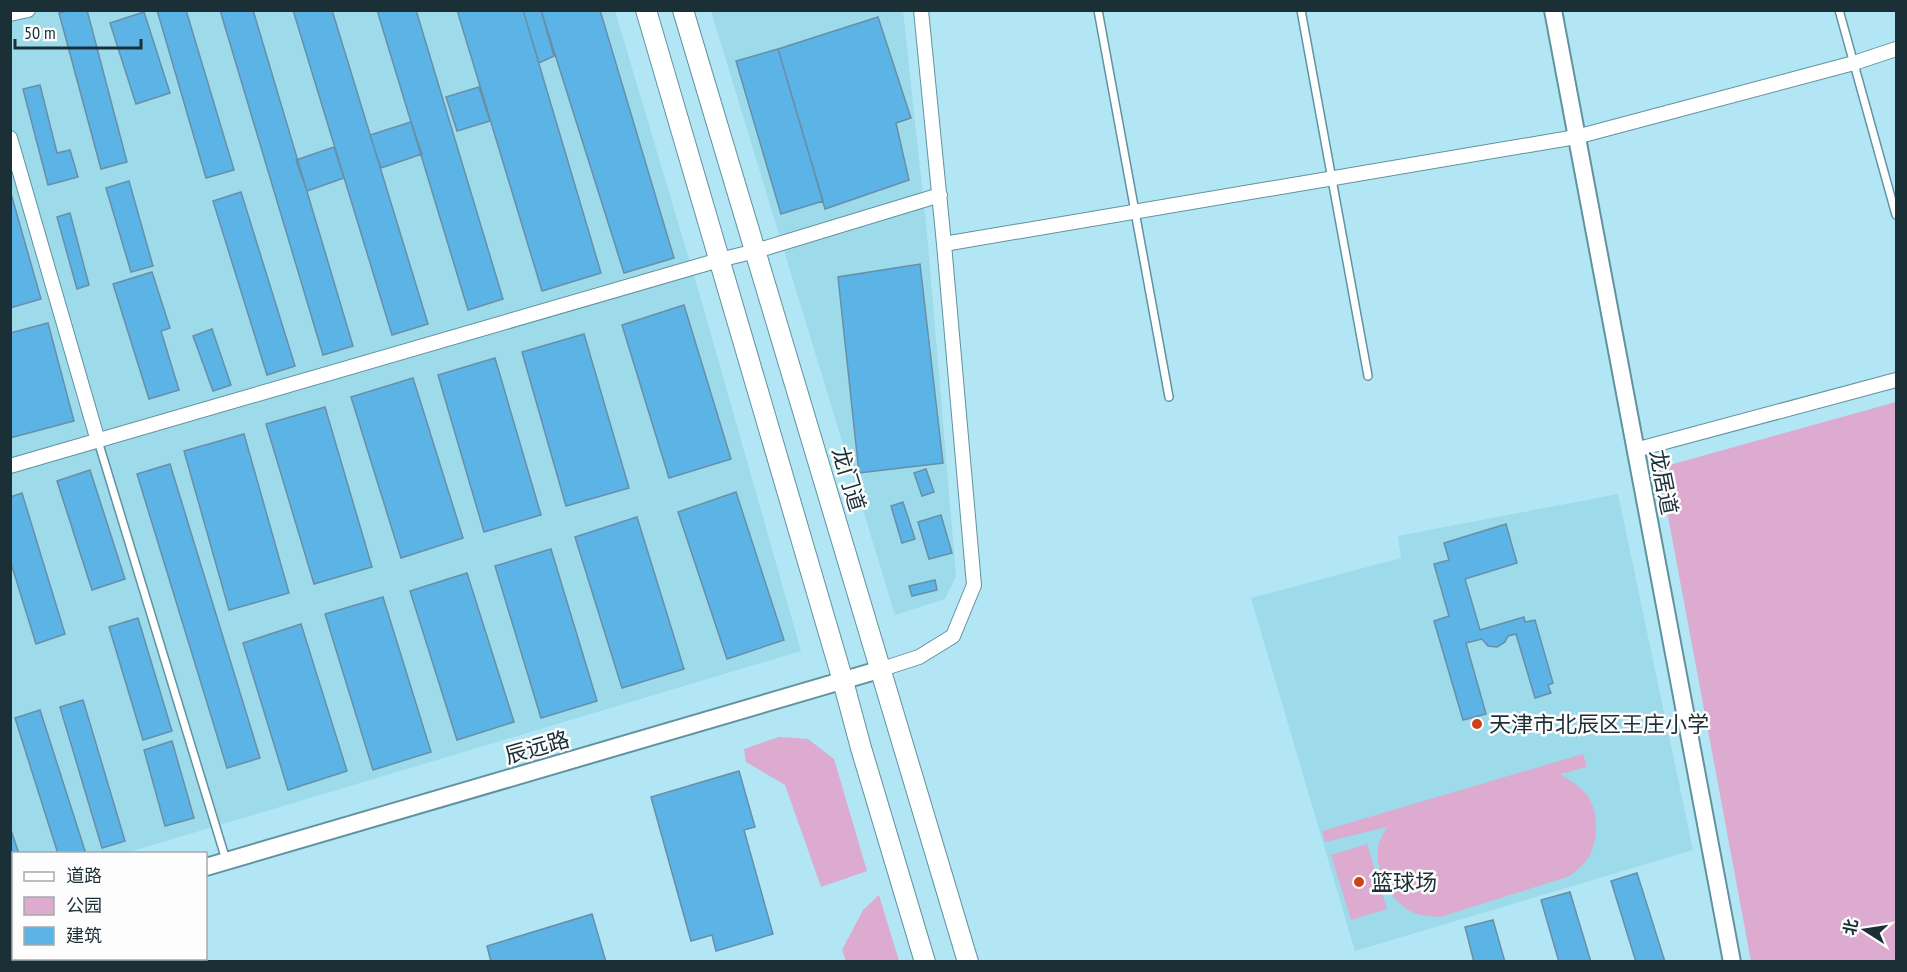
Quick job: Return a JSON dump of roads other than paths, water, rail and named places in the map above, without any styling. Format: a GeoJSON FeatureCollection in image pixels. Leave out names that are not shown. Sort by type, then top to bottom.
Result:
{"type":"FeatureCollection","features":[{"type":"Feature","properties":{"kind":"main road"},"geometry":{"type":"LineString","coordinates":[[646,10],[925,962]]}},
{"type":"Feature","properties":{"kind":"main road","name":"龙门道"},"geometry":{"type":"LineString","coordinates":[[683,10],[968,962]]}},
{"type":"Feature","properties":{"kind":"street"},"geometry":{"type":"LineString","coordinates":[[10,14],[28,10]]}},
{"type":"Feature","properties":{"kind":"street"},"geometry":{"type":"LineString","coordinates":[[882,669],[919,657],[953,636],[974,585],[921,10]]}},
{"type":"Feature","properties":{"kind":"street","name":"龙居道"},"geometry":{"type":"LineString","coordinates":[[1553,10],[1732,962]]}},
{"type":"Feature","properties":{"kind":"street"},"geometry":{"type":"LineString","coordinates":[[944,244],[1576,137],[1896,50]]}},
{"type":"Feature","properties":{"kind":"street"},"geometry":{"type":"LineString","coordinates":[[10,138],[98,441]]}},
{"type":"Feature","properties":{"kind":"street"},"geometry":{"type":"LineString","coordinates":[[10,466],[756,251],[939,195]]}},
{"type":"Feature","properties":{"kind":"street"},"geometry":{"type":"LineString","coordinates":[[1635,450],[1896,380]]}},
{"type":"Feature","properties":{"kind":"street","name":"辰远路"},"geometry":{"type":"LineString","coordinates":[[207,867],[882,669]]}},
{"type":"Feature","properties":{"kind":"lane"},"geometry":{"type":"LineString","coordinates":[[1098,10],[1169,397]]}},
{"type":"Feature","properties":{"kind":"lane"},"geometry":{"type":"LineString","coordinates":[[1301,10],[1368,376]]}},
{"type":"Feature","properties":{"kind":"lane"},"geometry":{"type":"LineString","coordinates":[[1839,10],[1896,215]]}},
{"type":"Feature","properties":{"kind":"lane"},"geometry":{"type":"LineString","coordinates":[[98,441],[227,861]]}},
{"type":"Feature","properties":{"kind":"place","name":"天津市北辰区王庄小学"},"geometry":{"type":"Point","coordinates":[1477,724]}},
{"type":"Feature","properties":{"kind":"place","name":"篮球场"},"geometry":{"type":"Point","coordinates":[1359,882]}}]}
